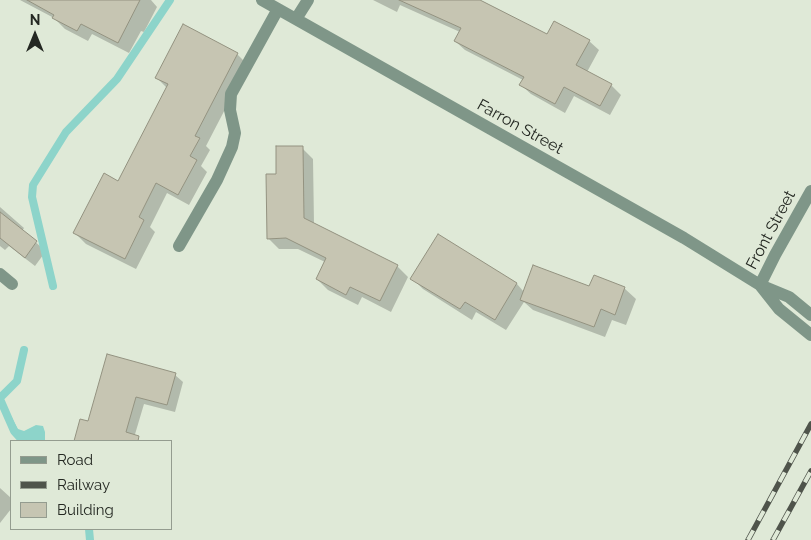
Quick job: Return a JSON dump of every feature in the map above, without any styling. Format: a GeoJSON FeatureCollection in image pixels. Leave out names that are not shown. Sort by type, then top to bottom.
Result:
{"type":"FeatureCollection","features":[{"type":"Feature","properties":{"kind":"street","name":"Farron Street"},"geometry":{"type":"LineString","coordinates":[[262,0],[684,238],[760,285],[789,297],[811,315]]}},
{"type":"Feature","properties":{"kind":"street"},"geometry":{"type":"LineString","coordinates":[[296,19],[308,0]]}},
{"type":"Feature","properties":{"kind":"street"},"geometry":{"type":"LineString","coordinates":[[179,246],[217,180],[232,147],[235,133],[230,110],[231,94],[278,9]]}},
{"type":"Feature","properties":{"kind":"street","name":"Front Street"},"geometry":{"type":"LineString","coordinates":[[760,285],[811,191]]}},
{"type":"Feature","properties":{"kind":"street"},"geometry":{"type":"LineString","coordinates":[[0,274],[12,284]]}},
{"type":"Feature","properties":{"kind":"street","name":"Farron Street"},"geometry":{"type":"LineString","coordinates":[[760,285],[779,310],[811,335]]}},
{"type":"Feature","properties":{"kind":"water"},"geometry":{"type":"Polygon","coordinates":[[[11,416],[18,429],[24,431],[36,425],[43,426],[45,440],[17,440],[6,420],[11,416]]]}},
{"type":"Feature","properties":{"kind":"building"},"geometry":{"type":"Polygon","coordinates":[[[27,0],[140,0],[118,43],[81,24],[77,31],[52,18],[54,15],[27,0]]]}},
{"type":"Feature","properties":{"kind":"building"},"geometry":{"type":"Polygon","coordinates":[[[399,0],[480,0],[547,34],[554,21],[590,40],[576,65],[612,84],[600,106],[564,87],[555,104],[519,85],[524,77],[454,41],[461,28],[399,0]]]}},
{"type":"Feature","properties":{"kind":"building"},"geometry":{"type":"Polygon","coordinates":[[[183,24],[238,53],[195,136],[200,138],[190,156],[197,160],[178,195],[156,183],[139,217],[144,220],[125,259],[73,233],[104,173],[118,181],[168,84],[155,78],[183,24]]]}},
{"type":"Feature","properties":{"kind":"building"},"geometry":{"type":"Polygon","coordinates":[[[276,146],[303,146],[304,218],[398,265],[380,301],[350,287],[346,295],[316,279],[326,258],[286,238],[267,239],[266,174],[276,174],[276,146]]]}},
{"type":"Feature","properties":{"kind":"building"},"geometry":{"type":"Polygon","coordinates":[[[0,212],[37,241],[25,258],[0,238],[0,212]]]}},
{"type":"Feature","properties":{"kind":"building"},"geometry":{"type":"Polygon","coordinates":[[[438,234],[517,283],[495,320],[465,302],[460,309],[410,279],[438,234]]]}},
{"type":"Feature","properties":{"kind":"building"},"geometry":{"type":"Polygon","coordinates":[[[533,265],[589,286],[594,275],[625,287],[615,315],[601,309],[594,327],[520,300],[533,265]]]}},
{"type":"Feature","properties":{"kind":"building"},"geometry":{"type":"Polygon","coordinates":[[[107,354],[176,373],[167,405],[136,397],[126,432],[139,436],[138,440],[74,440],[80,419],[88,421],[107,354]]]}},
{"type":"Feature","properties":{"kind":"waterway"},"geometry":{"type":"LineString","coordinates":[[53,286],[32,197],[33,185],[66,132],[117,79],[170,0]]}},
{"type":"Feature","properties":{"kind":"waterway"},"geometry":{"type":"LineString","coordinates":[[0,398],[17,381],[24,350]]}},
{"type":"Feature","properties":{"kind":"waterway"},"geometry":{"type":"LineString","coordinates":[[0,399],[14,431],[22,440]]}},
{"type":"Feature","properties":{"kind":"waterway"},"geometry":{"type":"LineString","coordinates":[[89,530],[90,540]]}},
{"type":"Feature","properties":{"kind":"railway"},"geometry":{"type":"LineString","coordinates":[[748,540],[811,424]]}},
{"type":"Feature","properties":{"kind":"railway"},"geometry":{"type":"LineString","coordinates":[[773,540],[811,471]]}}]}
